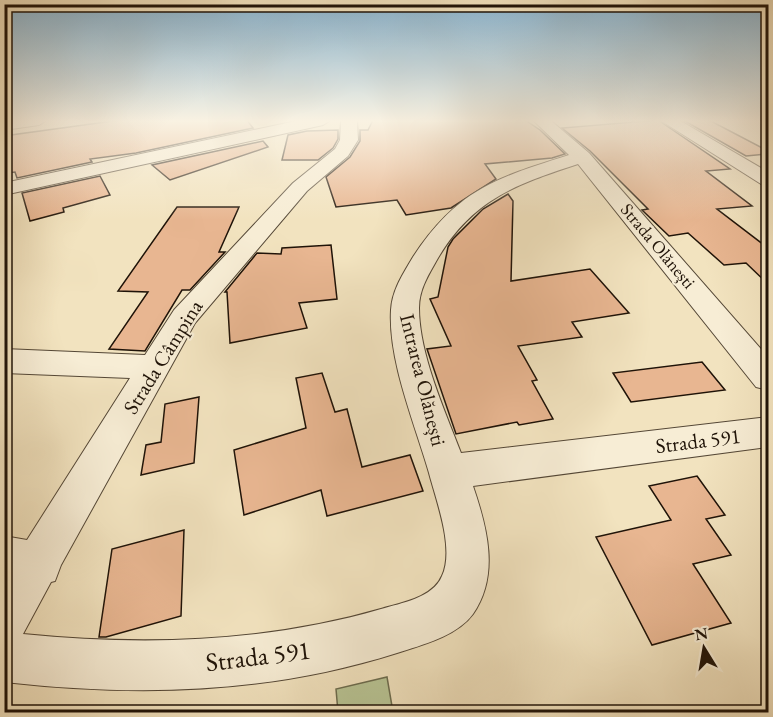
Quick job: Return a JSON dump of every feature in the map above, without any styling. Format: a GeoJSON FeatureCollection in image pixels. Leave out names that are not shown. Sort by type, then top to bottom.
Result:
{"type":"FeatureCollection","features":[{"type":"Feature","properties":{"kind":"street"},"geometry":{"type":"LineString","coordinates":[[4,189],[168,153]]}},
{"type":"Feature","properties":{"kind":"street","name":"Strada Câmpina"},"geometry":{"type":"LineString","coordinates":[[4,620],[22,562],[154,367],[184,317],[211,284],[300,188],[340,153]]}},
{"type":"Feature","properties":{"kind":"street","name":"Strada Olănești"},"geometry":{"type":"LineString","coordinates":[[578,153],[768,378]]}},
{"type":"Feature","properties":{"kind":"street"},"geometry":{"type":"LineString","coordinates":[[724,153],[768,180]]}},
{"type":"Feature","properties":{"kind":"street","name":"Intrarea Olănești"},"geometry":{"type":"LineString","coordinates":[[468,554],[460,510],[407,336],[404,307],[407,287],[453,218],[469,203],[505,183],[582,157]]}},
{"type":"Feature","properties":{"kind":"street"},"geometry":{"type":"LineString","coordinates":[[4,360],[154,367]]}},
{"type":"Feature","properties":{"kind":"street","name":"Strada 591"},"geometry":{"type":"LineString","coordinates":[[448,472],[768,432]]}},
{"type":"Feature","properties":{"kind":"street","name":"Strada 591"},"geometry":{"type":"LineString","coordinates":[[4,657],[50,663],[144,667],[258,659],[355,643],[420,621],[446,607],[461,590],[468,554]]}},
{"type":"Feature","properties":{"kind":"green space"},"geometry":{"type":"Polygon","coordinates":[[[387,677],[393,712],[338,712],[336,689],[387,677]]]}},
{"type":"Feature","properties":{"kind":"building"},"geometry":{"type":"Polygon","coordinates":[[[9,153],[132,153],[90,159],[92,162],[17,178],[15,172],[7,173],[9,153]]]}},
{"type":"Feature","properties":{"kind":"building"},"geometry":{"type":"Polygon","coordinates":[[[205,153],[249,153],[170,180],[152,165],[205,153]]]}},
{"type":"Feature","properties":{"kind":"building"},"geometry":{"type":"Polygon","coordinates":[[[284,153],[326,153],[318,160],[282,160],[284,153]]]}},
{"type":"Feature","properties":{"kind":"building"},"geometry":{"type":"Polygon","coordinates":[[[352,153],[565,154],[552,158],[485,164],[496,179],[451,208],[406,215],[397,200],[336,207],[326,177],[352,153]]]}},
{"type":"Feature","properties":{"kind":"building"},"geometry":{"type":"Polygon","coordinates":[[[592,153],[707,153],[730,169],[706,171],[752,206],[717,209],[768,248],[768,284],[746,263],[724,265],[688,233],[669,236],[642,210],[648,209],[592,153]]]}},
{"type":"Feature","properties":{"kind":"building"},"geometry":{"type":"Polygon","coordinates":[[[742,153],[768,153],[768,154],[746,156],[742,153]]]}},
{"type":"Feature","properties":{"kind":"building"},"geometry":{"type":"Polygon","coordinates":[[[100,176],[110,195],[63,208],[64,212],[30,221],[22,193],[100,176]]]}},
{"type":"Feature","properties":{"kind":"building"},"geometry":{"type":"Polygon","coordinates":[[[508,194],[513,201],[511,281],[590,269],[629,313],[572,322],[582,337],[518,346],[537,380],[532,381],[553,419],[519,425],[517,422],[456,434],[427,349],[451,346],[430,299],[438,297],[448,247],[453,239],[483,209],[508,194]]]}},
{"type":"Feature","properties":{"kind":"building"},"geometry":{"type":"Polygon","coordinates":[[[177,207],[239,207],[219,252],[225,252],[190,290],[182,290],[145,351],[109,349],[148,292],[118,291],[177,207]]]}},
{"type":"Feature","properties":{"kind":"building"},"geometry":{"type":"Polygon","coordinates":[[[331,245],[337,299],[299,303],[307,328],[230,343],[227,292],[225,292],[257,253],[281,254],[282,248],[331,245]]]}},
{"type":"Feature","properties":{"kind":"building"},"geometry":{"type":"Polygon","coordinates":[[[702,362],[725,390],[631,402],[613,373],[702,362]]]}},
{"type":"Feature","properties":{"kind":"building"},"geometry":{"type":"Polygon","coordinates":[[[322,373],[335,412],[347,409],[362,467],[410,455],[423,491],[327,516],[321,490],[244,515],[234,450],[306,428],[296,378],[322,373]]]}},
{"type":"Feature","properties":{"kind":"building"},"geometry":{"type":"Polygon","coordinates":[[[199,397],[194,463],[141,475],[146,445],[161,442],[165,404],[199,397]]]}},
{"type":"Feature","properties":{"kind":"building"},"geometry":{"type":"Polygon","coordinates":[[[697,476],[725,515],[706,519],[731,555],[693,564],[731,623],[652,645],[596,537],[671,520],[649,486],[697,476]]]}},
{"type":"Feature","properties":{"kind":"building"},"geometry":{"type":"Polygon","coordinates":[[[184,530],[181,616],[99,637],[112,549],[184,530]]]}}]}
